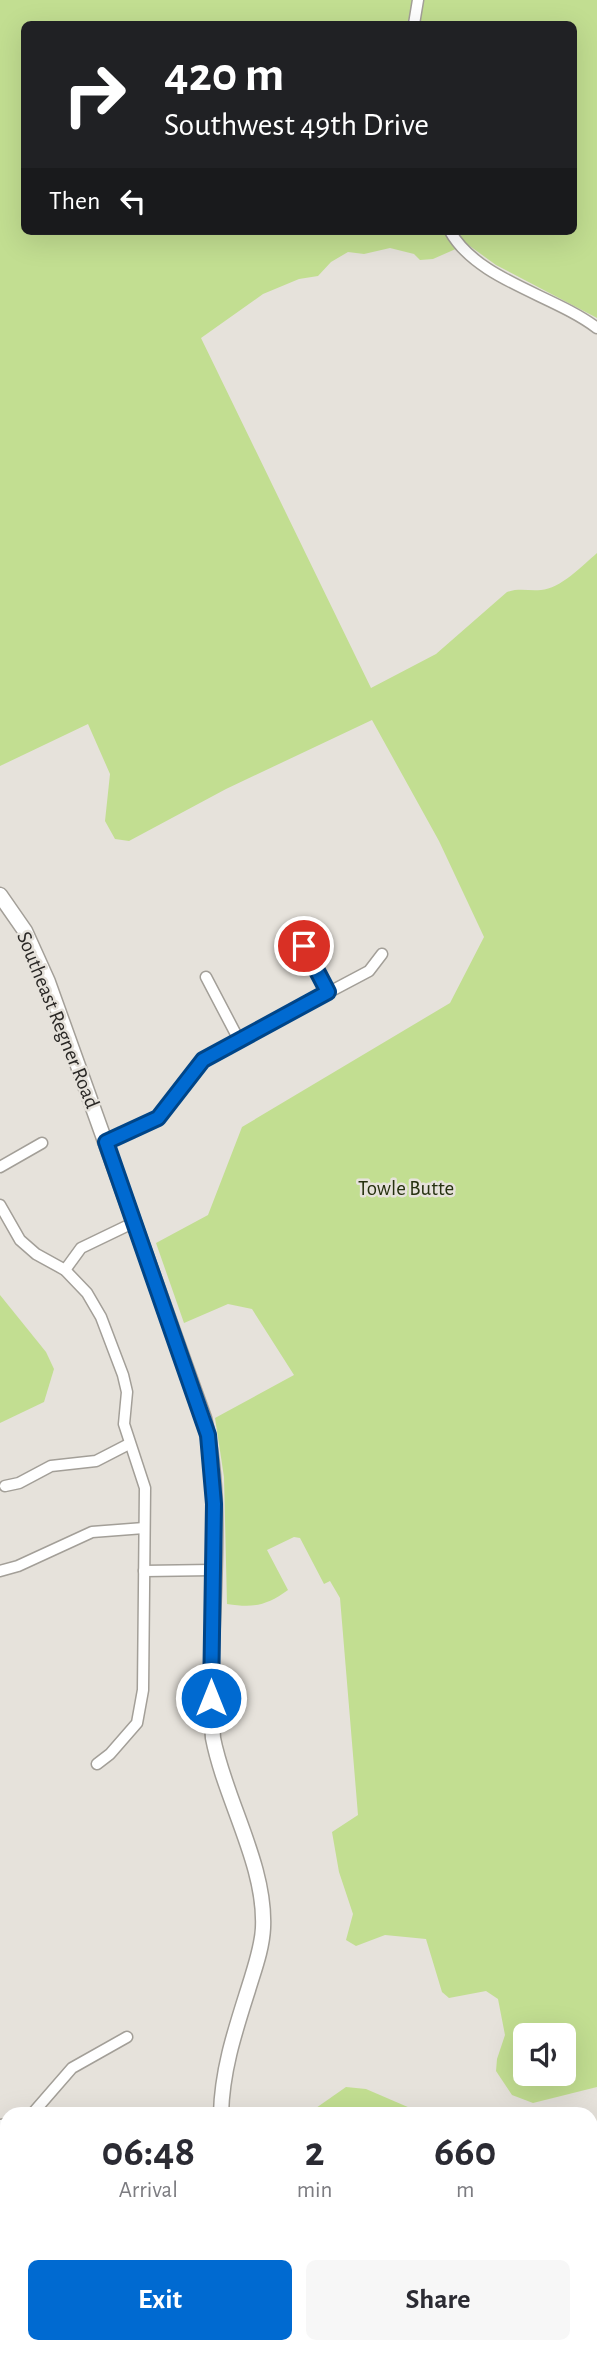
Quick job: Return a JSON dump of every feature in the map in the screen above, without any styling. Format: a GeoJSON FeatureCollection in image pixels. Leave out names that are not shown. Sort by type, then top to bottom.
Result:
{"type":"FeatureCollection","features":[{"type":"Feature","properties":{"kind":"main road","name":"Southeast Regner Road"},"geometry":{"type":"LineString","coordinates":[[4,900],[31,943],[48,982],[135,1222],[208,1435],[213,1471],[213,1738],[219,1766],[258,1879],[264,1912],[261,1945],[226,2061],[223,2107]]}},
{"type":"Feature","properties":{"kind":"street"},"geometry":{"type":"LineString","coordinates":[[414,21],[418,0]]}},
{"type":"Feature","properties":{"kind":"street"},"geometry":{"type":"LineString","coordinates":[[453,235],[467,254],[518,285],[578,313],[597,328]]}},
{"type":"Feature","properties":{"kind":"street"},"geometry":{"type":"LineString","coordinates":[[294,928],[328,992]]}},
{"type":"Feature","properties":{"kind":"street"},"geometry":{"type":"LineString","coordinates":[[106,1142],[158,1118],[203,1060],[369,971],[382,954]]}},
{"type":"Feature","properties":{"kind":"street"},"geometry":{"type":"LineString","coordinates":[[206,977],[239,1040]]}},
{"type":"Feature","properties":{"kind":"street"},"geometry":{"type":"LineString","coordinates":[[0,1167],[42,1143]]}},
{"type":"Feature","properties":{"kind":"street"},"geometry":{"type":"LineString","coordinates":[[0,1205],[20,1240],[36,1254],[65,1270],[87,1293],[101,1317],[123,1375],[127,1392],[124,1424],[143,1479],[143,1690],[140,1726],[97,1764]]}},
{"type":"Feature","properties":{"kind":"street"},"geometry":{"type":"LineString","coordinates":[[65,1270],[82,1248],[135,1222]]}},
{"type":"Feature","properties":{"kind":"street"},"geometry":{"type":"LineString","coordinates":[[5,1486],[19,1483],[51,1466],[96,1461],[129,1444]]}},
{"type":"Feature","properties":{"kind":"street"},"geometry":{"type":"LineString","coordinates":[[0,1571],[18,1566],[92,1532],[144,1528]]}},
{"type":"Feature","properties":{"kind":"street"},"geometry":{"type":"LineString","coordinates":[[144,1571],[213,1570]]}},
{"type":"Feature","properties":{"kind":"street"},"geometry":{"type":"LineString","coordinates":[[38,2107],[72,2068],[127,2037]]}},
{"type":"Feature","properties":{"kind":"green space","name":"Towle Butte"},"geometry":{"type":"Polygon","coordinates":[[[0,0],[597,0],[597,318],[496,265],[467,244],[433,259],[420,260],[414,254],[390,248],[364,254],[348,252],[331,262],[318,276],[299,279],[263,294],[201,338],[371,688],[436,654],[507,592],[548,589],[571,576],[597,553],[597,2087],[533,2103],[512,2095],[496,2071],[505,2035],[498,1999],[486,1991],[449,1998],[442,1992],[426,1939],[385,1935],[356,1946],[346,1940],[353,1914],[339,1872],[332,1832],[358,1815],[340,1598],[330,1581],[324,1584],[300,1538],[294,1537],[267,1550],[288,1590],[273,1600],[259,1604],[227,1604],[224,1477],[215,1418],[294,1375],[252,1309],[228,1304],[184,1323],[156,1243],[208,1215],[242,1127],[450,1003],[484,937],[439,841],[372,720],[226,789],[129,841],[115,839],[105,821],[110,774],[88,724],[0,766],[0,0]]]}},
{"type":"Feature","properties":{"kind":"green space"},"geometry":{"type":"Polygon","coordinates":[[[0,1295],[46,1352],[54,1369],[44,1402],[0,1423],[0,1295]]]}},
{"type":"Feature","properties":{"kind":"green space"},"geometry":{"type":"Polygon","coordinates":[[[346,2087],[366,2089],[408,2107],[317,2107],[346,2087]]]}},
{"type":"Feature","properties":{"kind":"route"},"geometry":{"type":"LineString","coordinates":[[211,1698],[214,1504],[211,1450],[204,1418],[106,1142],[144,1127],[158,1118],[203,1060],[328,992],[304,946]]}}]}
